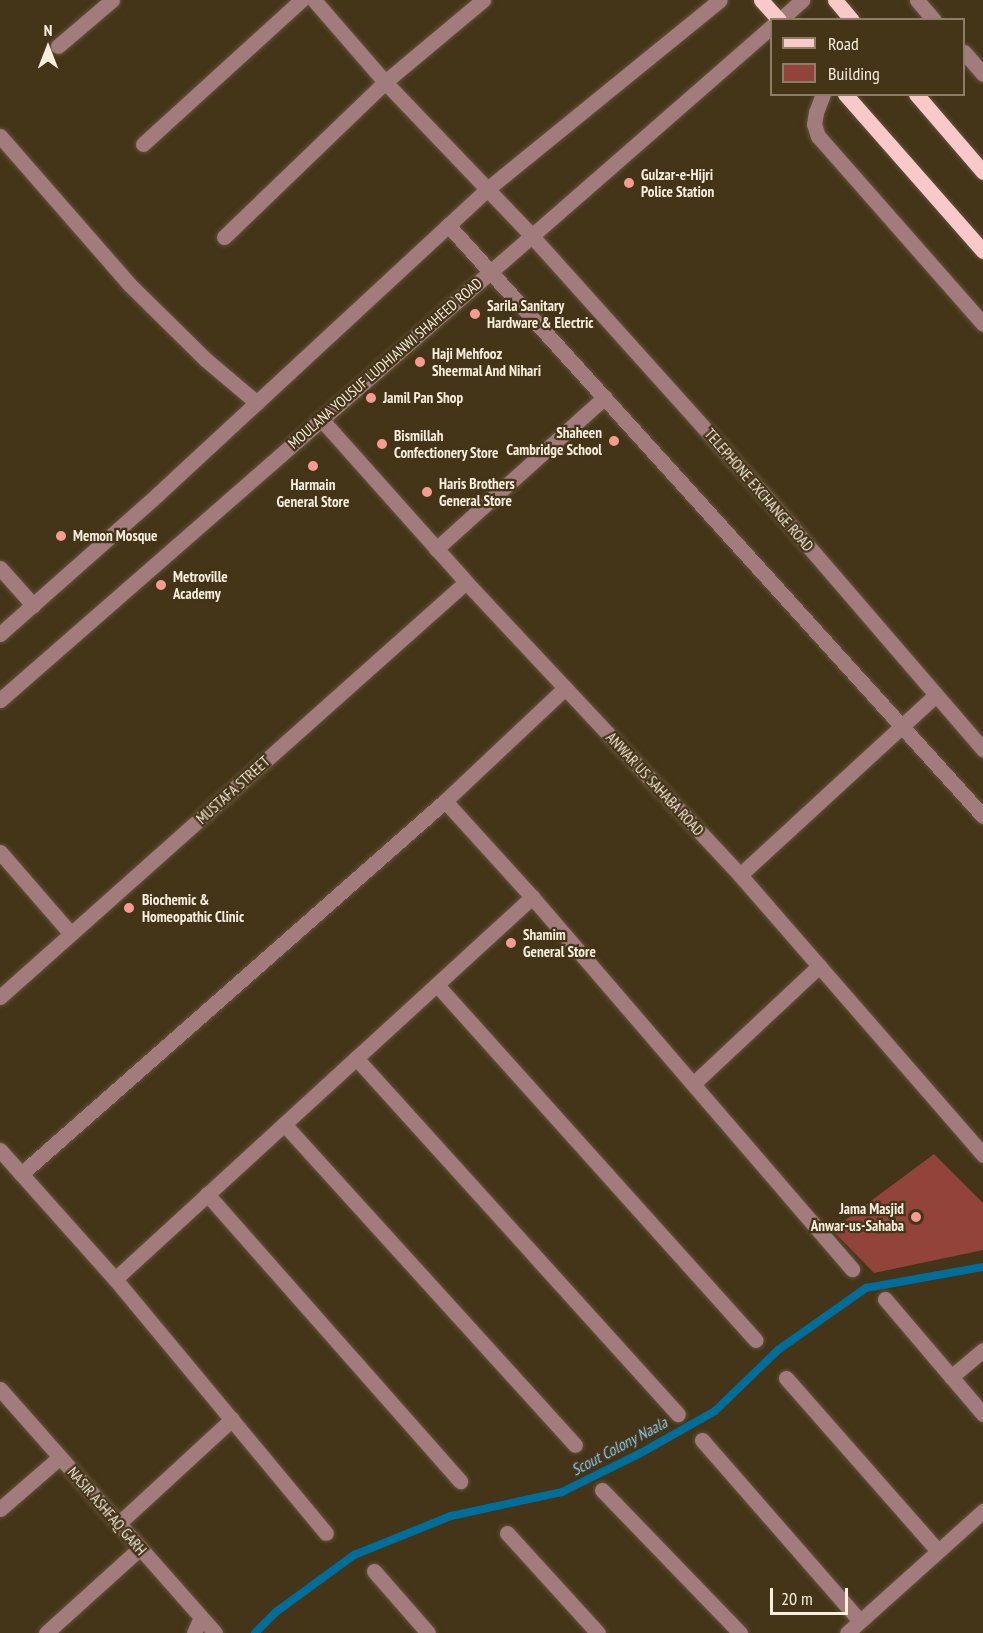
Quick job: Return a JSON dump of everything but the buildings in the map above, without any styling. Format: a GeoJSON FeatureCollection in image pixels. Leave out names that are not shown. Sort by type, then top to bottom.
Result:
{"type":"FeatureCollection","features":[{"type":"Feature","properties":{"kind":"main road"},"geometry":{"type":"LineString","coordinates":[[761,0],[777,18]]}},
{"type":"Feature","properties":{"kind":"main road"},"geometry":{"type":"LineString","coordinates":[[835,0],[850,18]]}},
{"type":"Feature","properties":{"kind":"main road"},"geometry":{"type":"LineString","coordinates":[[847,96],[983,250]]}},
{"type":"Feature","properties":{"kind":"main road"},"geometry":{"type":"LineString","coordinates":[[918,96],[983,172]]}},
{"type":"Feature","properties":{"kind":"street"},"geometry":{"type":"LineString","coordinates":[[58,46],[112,0]]}},
{"type":"Feature","properties":{"kind":"street"},"geometry":{"type":"LineString","coordinates":[[143,144],[301,0]]}},
{"type":"Feature","properties":{"kind":"street","name":"TELEPHONE EXCHANGE ROAD"},"geometry":{"type":"LineString","coordinates":[[314,0],[385,82],[531,235],[766,497],[983,749]]}},
{"type":"Feature","properties":{"kind":"street"},"geometry":{"type":"LineString","coordinates":[[224,237],[385,82],[483,0]]}},
{"type":"Feature","properties":{"kind":"street"},"geometry":{"type":"LineString","coordinates":[[781,18],[802,0]]}},
{"type":"Feature","properties":{"kind":"street"},"geometry":{"type":"LineString","coordinates":[[917,0],[932,18]]}},
{"type":"Feature","properties":{"kind":"street"},"geometry":{"type":"LineString","coordinates":[[0,634],[256,403],[486,190],[713,2]]}},
{"type":"Feature","properties":{"kind":"street","name":"MOULANA YOUSUF LUDHIANWI SHAHEED ROAD"},"geometry":{"type":"LineString","coordinates":[[0,700],[770,27]]}},
{"type":"Feature","properties":{"kind":"street"},"geometry":{"type":"LineString","coordinates":[[965,54],[983,74]]}},
{"type":"Feature","properties":{"kind":"street"},"geometry":{"type":"LineString","coordinates":[[822,96],[814,124],[818,136],[983,324]]}},
{"type":"Feature","properties":{"kind":"street"},"geometry":{"type":"LineString","coordinates":[[0,136],[129,284],[205,359],[256,403]]}},
{"type":"Feature","properties":{"kind":"street"},"geometry":{"type":"LineString","coordinates":[[448,225],[492,270],[983,816]]}},
{"type":"Feature","properties":{"kind":"street"},"geometry":{"type":"LineString","coordinates":[[436,549],[605,397]]}},
{"type":"Feature","properties":{"kind":"street","name":"ANWAR US SAHABA ROAD"},"geometry":{"type":"LineString","coordinates":[[321,419],[466,582],[740,875],[983,1155]]}},
{"type":"Feature","properties":{"kind":"street"},"geometry":{"type":"LineString","coordinates":[[0,568],[33,605]]}},
{"type":"Feature","properties":{"kind":"street","name":"MUSTAFA STREET"},"geometry":{"type":"LineString","coordinates":[[0,997],[466,582]]}},
{"type":"Feature","properties":{"kind":"street"},"geometry":{"type":"LineString","coordinates":[[21,1174],[445,801],[566,688]]}},
{"type":"Feature","properties":{"kind":"street"},"geometry":{"type":"LineString","coordinates":[[740,875],[936,694]]}},
{"type":"Feature","properties":{"kind":"street"},"geometry":{"type":"LineString","coordinates":[[445,801],[532,897],[852,1269]]}},
{"type":"Feature","properties":{"kind":"street"},"geometry":{"type":"LineString","coordinates":[[0,852],[71,934]]}},
{"type":"Feature","properties":{"kind":"street"},"geometry":{"type":"LineString","coordinates":[[115,1279],[532,897]]}},
{"type":"Feature","properties":{"kind":"street"},"geometry":{"type":"LineString","coordinates":[[693,1084],[819,966]]}},
{"type":"Feature","properties":{"kind":"street"},"geometry":{"type":"LineString","coordinates":[[437,985],[755,1340]]}},
{"type":"Feature","properties":{"kind":"street"},"geometry":{"type":"LineString","coordinates":[[356,1058],[678,1414]]}},
{"type":"Feature","properties":{"kind":"street"},"geometry":{"type":"LineString","coordinates":[[284,1124],[575,1445]]}},
{"type":"Feature","properties":{"kind":"street"},"geometry":{"type":"LineString","coordinates":[[0,1150],[115,1279],[326,1533]]}},
{"type":"Feature","properties":{"kind":"street"},"geometry":{"type":"LineString","coordinates":[[207,1194],[460,1481]]}},
{"type":"Feature","properties":{"kind":"street"},"geometry":{"type":"LineString","coordinates":[[885,1299],[983,1414]]}},
{"type":"Feature","properties":{"kind":"street"},"geometry":{"type":"LineString","coordinates":[[951,1377],[983,1350]]}},
{"type":"Feature","properties":{"kind":"street"},"geometry":{"type":"LineString","coordinates":[[786,1378],[938,1551]]}},
{"type":"Feature","properties":{"kind":"street","name":"NASIR ASHFAQ GARH"},"geometry":{"type":"LineString","coordinates":[[0,1389],[215,1633]]}},
{"type":"Feature","properties":{"kind":"street"},"geometry":{"type":"LineString","coordinates":[[118,1524],[232,1419]]}},
{"type":"Feature","properties":{"kind":"street"},"geometry":{"type":"LineString","coordinates":[[702,1440],[860,1621]]}},
{"type":"Feature","properties":{"kind":"street"},"geometry":{"type":"LineString","coordinates":[[0,1509],[60,1457]]}},
{"type":"Feature","properties":{"kind":"street"},"geometry":{"type":"LineString","coordinates":[[602,1490],[740,1633]]}},
{"type":"Feature","properties":{"kind":"street"},"geometry":{"type":"LineString","coordinates":[[847,1633],[983,1511]]}},
{"type":"Feature","properties":{"kind":"street"},"geometry":{"type":"LineString","coordinates":[[507,1533],[598,1633]]}},
{"type":"Feature","properties":{"kind":"street"},"geometry":{"type":"LineString","coordinates":[[46,1633],[140,1548]]}},
{"type":"Feature","properties":{"kind":"street"},"geometry":{"type":"LineString","coordinates":[[374,1571],[428,1633]]}},
{"type":"Feature","properties":{"kind":"street"},"geometry":{"type":"LineString","coordinates":[[194,1633],[201,1617]]}},
{"type":"Feature","properties":{"kind":"waterway","name":"Scout Colony Naala"},"geometry":{"type":"LineString","coordinates":[[255,1633],[276,1612],[354,1555],[451,1516],[562,1492],[639,1454],[715,1411],[778,1350],[866,1288],[983,1267]]}},
{"type":"Feature","properties":{"kind":"place","name":"Gulzar-e-Hijri Police Station"},"geometry":{"type":"Point","coordinates":[629,183]}},
{"type":"Feature","properties":{"kind":"place","name":"Sarila Sanitary Hardware & Electric"},"geometry":{"type":"Point","coordinates":[475,314]}},
{"type":"Feature","properties":{"kind":"place","name":"Haji Mehfooz Sheermal And Nihari"},"geometry":{"type":"Point","coordinates":[420,362]}},
{"type":"Feature","properties":{"kind":"place","name":"Jamil Pan Shop"},"geometry":{"type":"Point","coordinates":[371,398]}},
{"type":"Feature","properties":{"kind":"place","name":"Shaheen Cambridge School"},"geometry":{"type":"Point","coordinates":[614,441]}},
{"type":"Feature","properties":{"kind":"place","name":"Bismillah Confectionery Store"},"geometry":{"type":"Point","coordinates":[382,444]}},
{"type":"Feature","properties":{"kind":"place","name":"Harmain General Store"},"geometry":{"type":"Point","coordinates":[313,466]}},
{"type":"Feature","properties":{"kind":"place","name":"Haris Brothers General Store"},"geometry":{"type":"Point","coordinates":[427,492]}},
{"type":"Feature","properties":{"kind":"place","name":"Memon Mosque"},"geometry":{"type":"Point","coordinates":[61,536]}},
{"type":"Feature","properties":{"kind":"place","name":"Metroville Academy"},"geometry":{"type":"Point","coordinates":[161,585]}},
{"type":"Feature","properties":{"kind":"place","name":"Biochemic & Homeopathic Clinic"},"geometry":{"type":"Point","coordinates":[129,908]}},
{"type":"Feature","properties":{"kind":"place","name":"Shamim General Store"},"geometry":{"type":"Point","coordinates":[511,943]}},
{"type":"Feature","properties":{"kind":"place","name":"Jama Masjid Anwar-us-Sahaba"},"geometry":{"type":"Point","coordinates":[916,1217]}}]}
